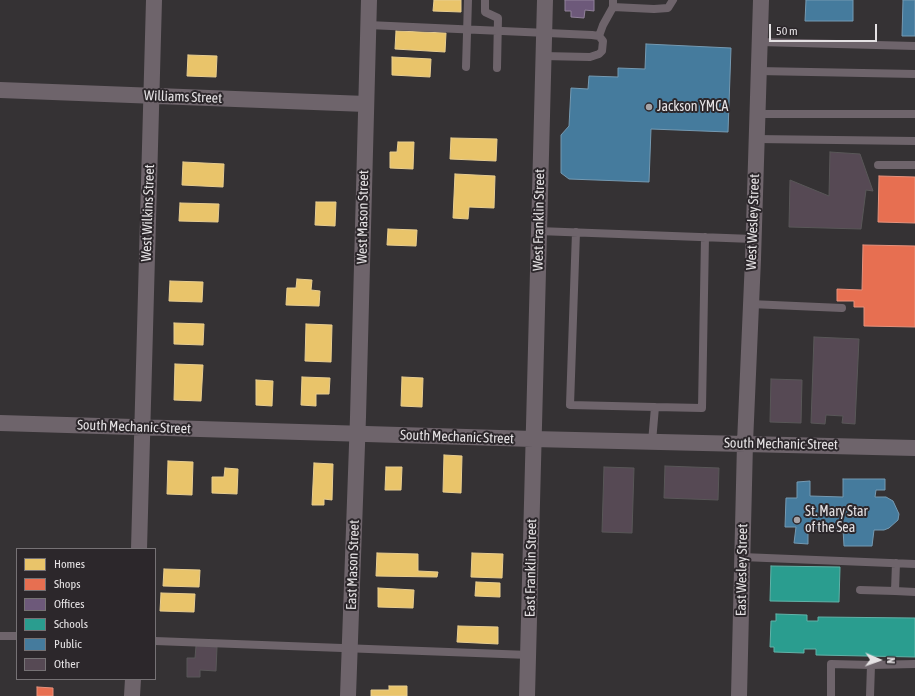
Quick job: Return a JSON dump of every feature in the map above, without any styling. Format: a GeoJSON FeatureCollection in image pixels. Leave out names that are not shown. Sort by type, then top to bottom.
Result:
{"type":"FeatureCollection","features":[{"type":"Feature","properties":{"kind":"street","name":"West Wilkins Street"},"geometry":{"type":"LineString","coordinates":[[139,548],[154,0]]}},
{"type":"Feature","properties":{"kind":"street","name":"West Mason Street"},"geometry":{"type":"LineString","coordinates":[[358,433],[369,0]]}},
{"type":"Feature","properties":{"kind":"street","name":"West Franklin Street"},"geometry":{"type":"LineString","coordinates":[[533,439],[545,0]]}},
{"type":"Feature","properties":{"kind":"street","name":"West Wesley Street"},"geometry":{"type":"LineString","coordinates":[[745,443],[761,0]]}},
{"type":"Feature","properties":{"kind":"street","name":"Williams Street"},"geometry":{"type":"LineString","coordinates":[[0,90],[366,104]]}},
{"type":"Feature","properties":{"kind":"street","name":"South Mechanic Street"},"geometry":{"type":"LineString","coordinates":[[0,423],[533,439],[915,448]]}},
{"type":"Feature","properties":{"kind":"street","name":"East Mason Street"},"geometry":{"type":"LineString","coordinates":[[348,696],[358,433]]}},
{"type":"Feature","properties":{"kind":"street","name":"East Franklin Street"},"geometry":{"type":"LineString","coordinates":[[527,696],[533,439]]}},
{"type":"Feature","properties":{"kind":"street","name":"East Wesley Street"},"geometry":{"type":"LineString","coordinates":[[739,696],[745,443]]}},
{"type":"Feature","properties":{"kind":"street"},"geometry":{"type":"LineString","coordinates":[[132,696],[133,680]]}},
{"type":"Feature","properties":{"kind":"lane"},"geometry":{"type":"LineString","coordinates":[[466,67],[468,0]]}},
{"type":"Feature","properties":{"kind":"lane"},"geometry":{"type":"LineString","coordinates":[[485,0],[485,12],[498,18],[497,68]]}},
{"type":"Feature","properties":{"kind":"lane"},"geometry":{"type":"LineString","coordinates":[[599,36],[613,3],[654,9],[668,8],[673,0]]}},
{"type":"Feature","properties":{"kind":"lane"},"geometry":{"type":"LineString","coordinates":[[368,25],[599,36],[603,41],[602,51],[599,54],[590,56],[543,56]]}},
{"type":"Feature","properties":{"kind":"lane"},"geometry":{"type":"LineString","coordinates":[[759,42],[915,46]]}},
{"type":"Feature","properties":{"kind":"lane"},"geometry":{"type":"LineString","coordinates":[[758,71],[915,74]]}},
{"type":"Feature","properties":{"kind":"lane"},"geometry":{"type":"LineString","coordinates":[[757,114],[915,114]]}},
{"type":"Feature","properties":{"kind":"lane"},"geometry":{"type":"LineString","coordinates":[[756,139],[915,141]]}},
{"type":"Feature","properties":{"kind":"lane"},"geometry":{"type":"LineString","coordinates":[[878,165],[915,165]]}},
{"type":"Feature","properties":{"kind":"lane"},"geometry":{"type":"LineString","coordinates":[[538,230],[753,239]]}},
{"type":"Feature","properties":{"kind":"lane"},"geometry":{"type":"LineString","coordinates":[[576,232],[570,405],[702,408],[706,237]]}},
{"type":"Feature","properties":{"kind":"lane"},"geometry":{"type":"LineString","coordinates":[[750,304],[842,308]]}},
{"type":"Feature","properties":{"kind":"lane"},"geometry":{"type":"LineString","coordinates":[[652,442],[655,407]]}},
{"type":"Feature","properties":{"kind":"lane"},"geometry":{"type":"LineString","coordinates":[[742,557],[915,564]]}},
{"type":"Feature","properties":{"kind":"lane"},"geometry":{"type":"LineString","coordinates":[[895,591],[896,564]]}},
{"type":"Feature","properties":{"kind":"lane"},"geometry":{"type":"LineString","coordinates":[[860,590],[915,592]]}},
{"type":"Feature","properties":{"kind":"lane"},"geometry":{"type":"LineString","coordinates":[[0,636],[16,636]]}},
{"type":"Feature","properties":{"kind":"lane"},"geometry":{"type":"LineString","coordinates":[[156,641],[529,655]]}},
{"type":"Feature","properties":{"kind":"lane"},"geometry":{"type":"LineString","coordinates":[[831,696],[832,664],[915,664]]}},
{"type":"Feature","properties":{"kind":"lane"},"geometry":{"type":"LineString","coordinates":[[870,696],[871,665]]}},
{"type":"Feature","properties":{"kind":"building: Homes"},"geometry":{"type":"Polygon","coordinates":[[[434,0],[461,0],[461,12],[433,11],[434,0]]]}},
{"type":"Feature","properties":{"kind":"building: Homes"},"geometry":{"type":"Polygon","coordinates":[[[396,31],[446,33],[445,52],[395,49],[396,31]]]}},
{"type":"Feature","properties":{"kind":"building: Homes"},"geometry":{"type":"Polygon","coordinates":[[[188,55],[217,56],[216,77],[187,76],[188,55]]]}},
{"type":"Feature","properties":{"kind":"building: Homes"},"geometry":{"type":"Polygon","coordinates":[[[392,57],[431,59],[430,77],[392,75],[392,57]]]}},
{"type":"Feature","properties":{"kind":"building: Homes"},"geometry":{"type":"Polygon","coordinates":[[[451,138],[497,139],[496,161],[450,159],[451,138]]]}},
{"type":"Feature","properties":{"kind":"building: Homes"},"geometry":{"type":"Polygon","coordinates":[[[398,142],[414,142],[413,169],[390,168],[390,152],[397,152],[398,142]]]}},
{"type":"Feature","properties":{"kind":"building: Homes"},"geometry":{"type":"Polygon","coordinates":[[[183,162],[224,164],[223,187],[182,185],[183,162]]]}},
{"type":"Feature","properties":{"kind":"building: Homes"},"geometry":{"type":"Polygon","coordinates":[[[455,174],[495,176],[494,208],[469,207],[468,219],[453,218],[455,174]]]}},
{"type":"Feature","properties":{"kind":"building: Homes"},"geometry":{"type":"Polygon","coordinates":[[[316,202],[336,202],[335,226],[315,225],[316,202]]]}},
{"type":"Feature","properties":{"kind":"building: Homes"},"geometry":{"type":"Polygon","coordinates":[[[180,203],[219,204],[218,222],[179,221],[180,203]]]}},
{"type":"Feature","properties":{"kind":"building: Homes"},"geometry":{"type":"Polygon","coordinates":[[[388,229],[417,230],[416,246],[387,245],[388,229]]]}},
{"type":"Feature","properties":{"kind":"building: Homes"},"geometry":{"type":"Polygon","coordinates":[[[297,279],[312,280],[311,290],[320,291],[319,306],[286,305],[287,288],[296,288],[297,279]]]}},
{"type":"Feature","properties":{"kind":"building: Homes"},"geometry":{"type":"Polygon","coordinates":[[[170,281],[203,282],[202,302],[169,301],[170,281]]]}},
{"type":"Feature","properties":{"kind":"building: Homes"},"geometry":{"type":"Polygon","coordinates":[[[174,323],[204,324],[203,345],[174,344],[174,323]]]}},
{"type":"Feature","properties":{"kind":"building: Homes"},"geometry":{"type":"Polygon","coordinates":[[[306,324],[332,325],[331,362],[305,361],[306,324]]]}},
{"type":"Feature","properties":{"kind":"building: Homes"},"geometry":{"type":"Polygon","coordinates":[[[175,364],[203,365],[201,401],[174,400],[175,364]]]}},
{"type":"Feature","properties":{"kind":"building: Homes"},"geometry":{"type":"Polygon","coordinates":[[[302,377],[330,378],[329,394],[316,394],[316,406],[301,405],[302,377]]]}},
{"type":"Feature","properties":{"kind":"building: Homes"},"geometry":{"type":"Polygon","coordinates":[[[402,377],[423,378],[422,407],[401,406],[402,377]]]}},
{"type":"Feature","properties":{"kind":"building: Homes"},"geometry":{"type":"Polygon","coordinates":[[[256,380],[273,381],[272,406],[256,405],[256,380]]]}},
{"type":"Feature","properties":{"kind":"building: Homes"},"geometry":{"type":"Polygon","coordinates":[[[444,455],[462,456],[461,493],[443,492],[444,455]]]}},
{"type":"Feature","properties":{"kind":"building: Homes"},"geometry":{"type":"Polygon","coordinates":[[[168,461],[193,462],[192,495],[167,494],[168,461]]]}},
{"type":"Feature","properties":{"kind":"building: Homes"},"geometry":{"type":"Polygon","coordinates":[[[314,463],[333,464],[332,500],[324,499],[324,505],[312,505],[314,463]]]}},
{"type":"Feature","properties":{"kind":"building: Homes"},"geometry":{"type":"Polygon","coordinates":[[[386,467],[402,467],[401,490],[385,490],[386,467]]]}},
{"type":"Feature","properties":{"kind":"building: Homes"},"geometry":{"type":"Polygon","coordinates":[[[225,468],[238,469],[237,494],[212,493],[212,477],[224,477],[225,468]]]}},
{"type":"Feature","properties":{"kind":"building: Homes"},"geometry":{"type":"Polygon","coordinates":[[[377,553],[418,554],[418,571],[438,572],[437,577],[376,576],[377,553]]]}},
{"type":"Feature","properties":{"kind":"building: Homes"},"geometry":{"type":"Polygon","coordinates":[[[472,553],[503,554],[502,578],[471,577],[472,553]]]}},
{"type":"Feature","properties":{"kind":"building: Homes"},"geometry":{"type":"Polygon","coordinates":[[[164,569],[200,570],[199,587],[163,586],[164,569]]]}},
{"type":"Feature","properties":{"kind":"building: Homes"},"geometry":{"type":"Polygon","coordinates":[[[476,582],[500,583],[500,597],[475,596],[476,582]]]}},
{"type":"Feature","properties":{"kind":"building: Homes"},"geometry":{"type":"Polygon","coordinates":[[[378,588],[414,590],[413,608],[378,607],[378,588]]]}},
{"type":"Feature","properties":{"kind":"building: Homes"},"geometry":{"type":"Polygon","coordinates":[[[161,593],[195,594],[194,612],[160,611],[161,593]]]}},
{"type":"Feature","properties":{"kind":"building: Homes"},"geometry":{"type":"Polygon","coordinates":[[[458,626],[498,627],[498,644],[457,642],[458,626]]]}},
{"type":"Feature","properties":{"kind":"building: Homes"},"geometry":{"type":"Polygon","coordinates":[[[389,686],[407,686],[407,696],[371,696],[371,690],[389,690],[389,686]]]}},
{"type":"Feature","properties":{"kind":"building: Shops"},"geometry":{"type":"Polygon","coordinates":[[[879,176],[915,177],[915,223],[878,222],[879,176]]]}},
{"type":"Feature","properties":{"kind":"building: Shops"},"geometry":{"type":"Polygon","coordinates":[[[863,245],[915,246],[915,327],[864,326],[864,307],[854,307],[854,301],[837,301],[837,289],[862,290],[863,245]]]}},
{"type":"Feature","properties":{"kind":"building: Shops"},"geometry":{"type":"Polygon","coordinates":[[[37,687],[53,688],[53,696],[37,696],[37,687]]]}},
{"type":"Feature","properties":{"kind":"building: Offices"},"geometry":{"type":"Polygon","coordinates":[[[565,0],[594,0],[594,11],[585,10],[584,18],[571,17],[571,11],[565,11],[565,0]]]}},
{"type":"Feature","properties":{"kind":"building: Schools"},"geometry":{"type":"Polygon","coordinates":[[[771,566],[840,567],[839,602],[770,601],[771,566]]]}},
{"type":"Feature","properties":{"kind":"building: Schools"},"geometry":{"type":"Polygon","coordinates":[[[776,614],[807,615],[807,621],[818,621],[818,617],[915,618],[915,657],[816,655],[816,649],[804,649],[804,653],[774,652],[774,647],[770,647],[771,621],[776,621],[776,614]]]}},
{"type":"Feature","properties":{"kind":"building: Public"},"geometry":{"type":"Polygon","coordinates":[[[806,0],[853,0],[853,21],[805,21],[806,0]]]}},
{"type":"Feature","properties":{"kind":"building: Public"},"geometry":{"type":"Polygon","coordinates":[[[903,0],[915,0],[915,36],[902,36],[903,0]]]}},
{"type":"Feature","properties":{"kind":"building: Public","name":"Jackson YMCA"},"geometry":{"type":"Polygon","coordinates":[[[646,44],[731,48],[728,132],[651,129],[649,182],[569,179],[561,173],[561,135],[569,126],[571,88],[588,89],[589,76],[618,77],[618,68],[645,69],[646,44]]]}},
{"type":"Feature","properties":{"kind":"building: Public"},"geometry":{"type":"Polygon","coordinates":[[[843,479],[885,479],[885,490],[876,490],[875,497],[886,497],[893,501],[899,514],[898,520],[889,528],[884,530],[874,530],[872,546],[844,546],[843,529],[808,528],[808,544],[794,543],[796,527],[785,527],[786,498],[797,498],[797,482],[810,481],[810,496],[843,497],[843,479]]]}},
{"type":"Feature","properties":{"kind":"building: Other"},"geometry":{"type":"Polygon","coordinates":[[[830,152],[860,154],[873,191],[866,190],[861,229],[789,227],[790,180],[829,196],[830,152]]]}},
{"type":"Feature","properties":{"kind":"building: Other"},"geometry":{"type":"Polygon","coordinates":[[[814,337],[859,339],[855,424],[842,423],[843,416],[826,415],[825,424],[811,423],[814,337]]]}},
{"type":"Feature","properties":{"kind":"building: Other"},"geometry":{"type":"Polygon","coordinates":[[[771,379],[802,380],[801,423],[770,422],[771,379]]]}},
{"type":"Feature","properties":{"kind":"building: Other"},"geometry":{"type":"Polygon","coordinates":[[[665,466],[719,468],[718,500],[664,498],[665,466]]]}},
{"type":"Feature","properties":{"kind":"building: Other"},"geometry":{"type":"Polygon","coordinates":[[[604,467],[634,468],[632,533],[602,532],[604,467]]]}},
{"type":"Feature","properties":{"kind":"building: Other"},"geometry":{"type":"Polygon","coordinates":[[[196,646],[217,647],[216,671],[200,670],[200,677],[187,677],[187,658],[195,658],[196,646]]]}},
{"type":"Feature","properties":{"kind":"place","name":"Jackson YMCA"},"geometry":{"type":"Point","coordinates":[649,107]}},
{"type":"Feature","properties":{"kind":"place","name":"St. Mary Star of the Sea"},"geometry":{"type":"Point","coordinates":[797,520]}}]}
